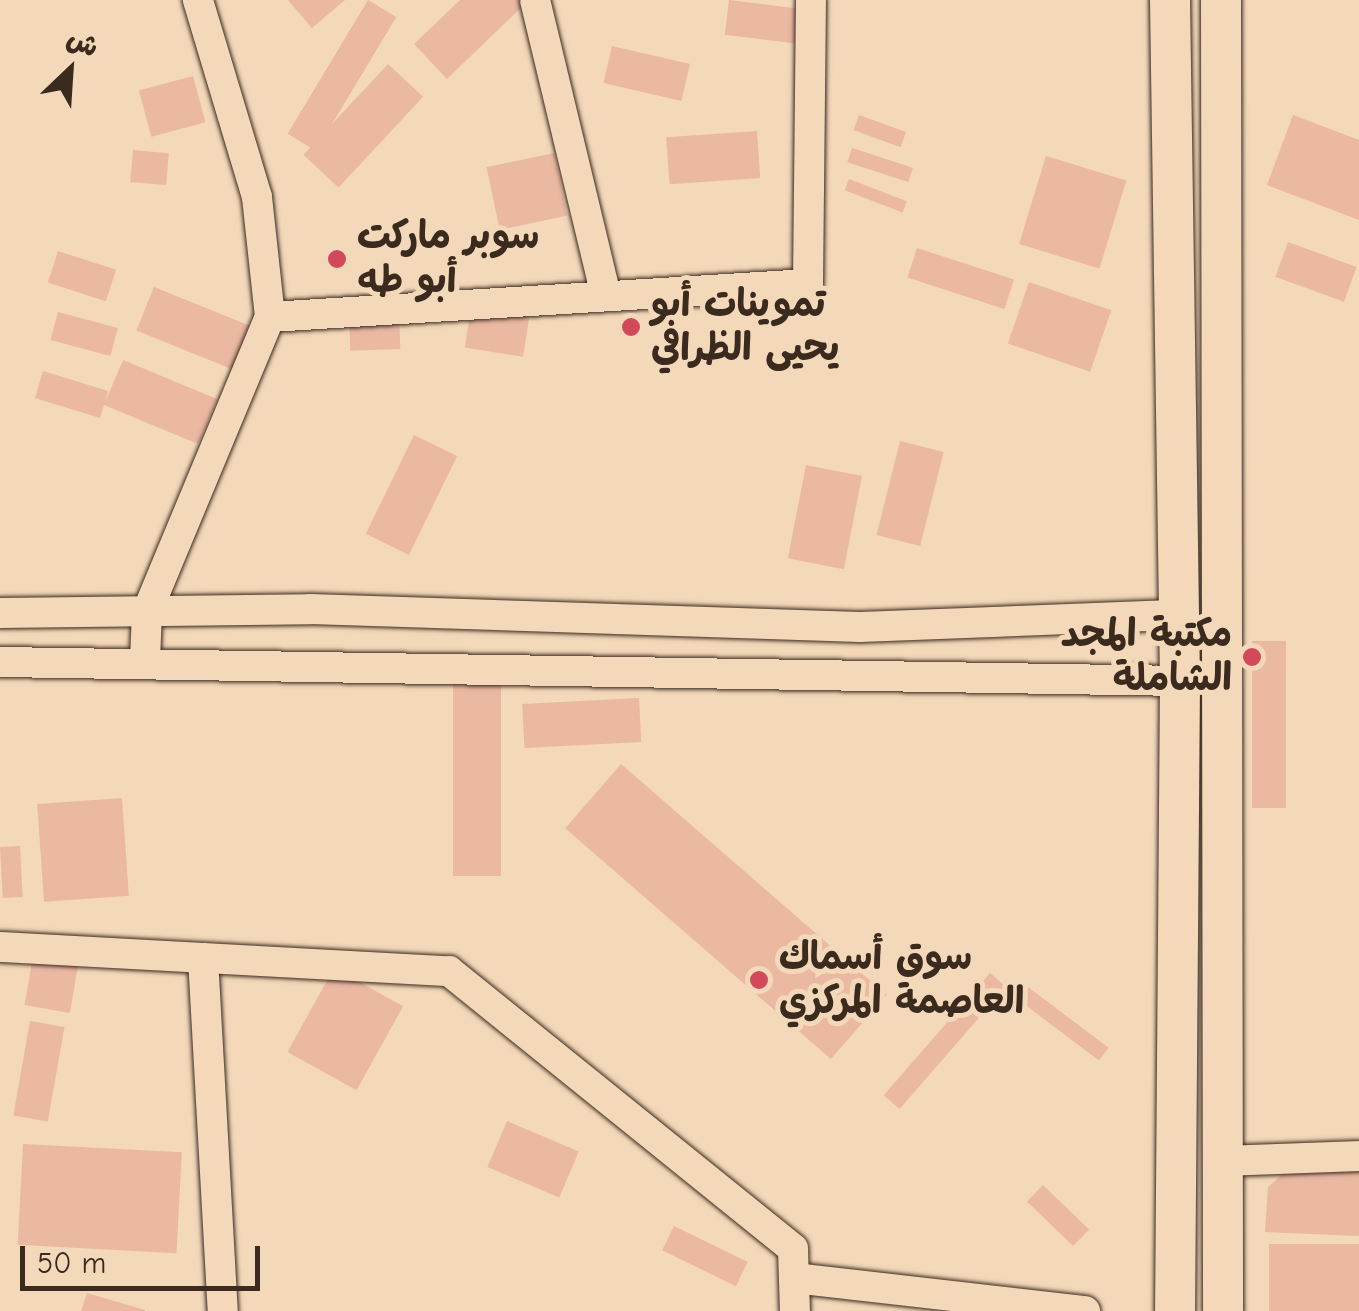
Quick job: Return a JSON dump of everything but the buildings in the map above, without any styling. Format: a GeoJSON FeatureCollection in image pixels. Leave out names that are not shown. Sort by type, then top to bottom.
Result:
{"type":"FeatureCollection","features":[{"type":"Feature","properties":{"kind":"street"},"geometry":{"type":"LineString","coordinates":[[145,660],[147,612],[270,317],[257,197],[198,0]]}},
{"type":"Feature","properties":{"kind":"street"},"geometry":{"type":"LineString","coordinates":[[535,0],[606,296]]}},
{"type":"Feature","properties":{"kind":"street"},"geometry":{"type":"LineString","coordinates":[[270,317],[808,284],[811,0]]}},
{"type":"Feature","properties":{"kind":"street"},"geometry":{"type":"LineString","coordinates":[[1170,0],[1180,681],[1175,1311]]}},
{"type":"Feature","properties":{"kind":"street"},"geometry":{"type":"LineString","coordinates":[[1221,0],[1223,1311]]}},
{"type":"Feature","properties":{"kind":"street"},"geometry":{"type":"LineString","coordinates":[[0,613],[147,612],[860,627],[1179,615]]}},
{"type":"Feature","properties":{"kind":"street"},"geometry":{"type":"LineString","coordinates":[[0,662],[145,660],[1180,681]]}},
{"type":"Feature","properties":{"kind":"street"},"geometry":{"type":"LineString","coordinates":[[0,947],[449,971],[793,1249],[796,1311]]}},
{"type":"Feature","properties":{"kind":"street"},"geometry":{"type":"LineString","coordinates":[[204,958],[224,1311]]}},
{"type":"Feature","properties":{"kind":"street"},"geometry":{"type":"LineString","coordinates":[[1224,1161],[1359,1156]]}},
{"type":"Feature","properties":{"kind":"street"},"geometry":{"type":"LineString","coordinates":[[794,1278],[1084,1311]]}},
{"type":"Feature","properties":{"kind":"place","name":"سوبر ماركت أبو طه"},"geometry":{"type":"Point","coordinates":[337,259]}},
{"type":"Feature","properties":{"kind":"place","name":"تموينات أبو يحيى الظرافي"},"geometry":{"type":"Point","coordinates":[631,327]}},
{"type":"Feature","properties":{"kind":"place","name":"مكتبة المجد الشاملة"},"geometry":{"type":"Point","coordinates":[1252,657]}},
{"type":"Feature","properties":{"kind":"place","name":"سوق أسماك العاصمة المركزي"},"geometry":{"type":"Point","coordinates":[759,980]}}]}
